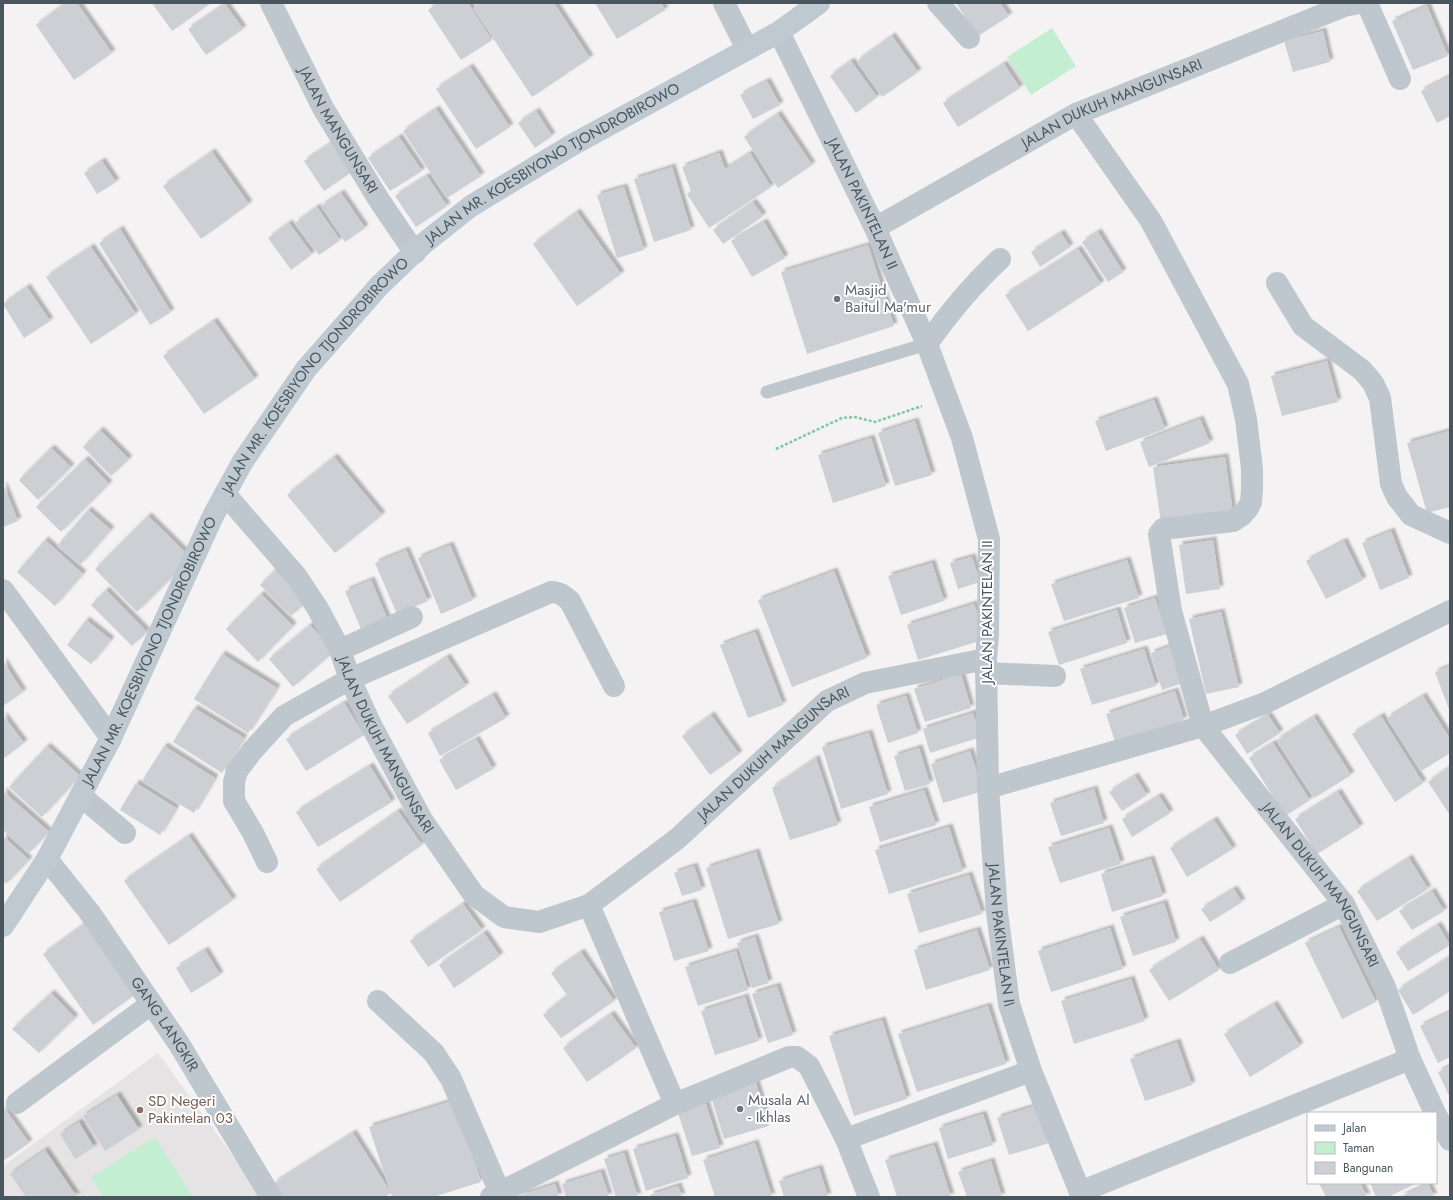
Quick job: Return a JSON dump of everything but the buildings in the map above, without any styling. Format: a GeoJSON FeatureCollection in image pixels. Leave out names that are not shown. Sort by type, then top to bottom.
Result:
{"type":"FeatureCollection","features":[{"type":"Feature","properties":{"kind":"main road","name":"JALAN MR. KOESBIYONO TJONDROBIROWO"},"geometry":{"type":"LineString","coordinates":[[3,926],[47,859],[111,738],[213,516],[243,461],[306,369],[378,286],[414,253],[471,206],[572,145],[780,32],[819,3]]}},
{"type":"Feature","properties":{"kind":"street","name":"JALAN MANGUNSARI"},"geometry":{"type":"LineString","coordinates":[[271,3],[323,108],[414,253]]}},
{"type":"Feature","properties":{"kind":"street"},"geometry":{"type":"LineString","coordinates":[[724,3],[748,49]]}},
{"type":"Feature","properties":{"kind":"street"},"geometry":{"type":"LineString","coordinates":[[938,3],[969,38]]}},
{"type":"Feature","properties":{"kind":"street","name":"JALAN DUKUH MANGUNSARI"},"geometry":{"type":"LineString","coordinates":[[875,228],[1076,114],[1344,6],[1359,3]]}},
{"type":"Feature","properties":{"kind":"street"},"geometry":{"type":"LineString","coordinates":[[1367,3],[1400,79]]}},
{"type":"Feature","properties":{"kind":"street","name":"JALAN PAKINTELAN II"},"geometry":{"type":"LineString","coordinates":[[780,32],[875,228],[927,344],[962,438],[989,539],[988,634],[986,666],[988,788],[997,912],[1009,1004],[1031,1071],[1081,1194]]}},
{"type":"Feature","properties":{"kind":"street","name":"JALAN DUKUH MANGUNSARI"},"geometry":{"type":"LineString","coordinates":[[1076,114],[1151,221],[1238,384],[1246,419],[1252,483],[1251,502],[1248,508],[1242,515],[1232,521],[1161,530],[1159,534],[1171,611],[1203,726],[1344,904],[1385,986],[1410,1059],[1435,1112]]}},
{"type":"Feature","properties":{"kind":"street"},"geometry":{"type":"LineString","coordinates":[[927,344],[952,309],[978,280],[1000,259]]}},
{"type":"Feature","properties":{"kind":"street"},"geometry":{"type":"LineString","coordinates":[[1277,283],[1303,326],[1362,370],[1373,383],[1380,398],[1392,484],[1397,497],[1411,514],[1450,533]]}},
{"type":"Feature","properties":{"kind":"street","name":"JALAN DUKUH MANGUNSARI"},"geometry":{"type":"LineString","coordinates":[[225,494],[297,577],[318,609],[340,650],[350,679],[371,725],[422,820],[474,895],[504,917],[539,922],[589,905],[677,838],[826,701],[865,683],[986,666],[1055,676]]}},
{"type":"Feature","properties":{"kind":"street"},"geometry":{"type":"LineString","coordinates":[[3,590],[111,738]]}},
{"type":"Feature","properties":{"kind":"street"},"geometry":{"type":"LineString","coordinates":[[267,862],[253,833],[234,801],[234,782],[237,771],[252,751],[284,716],[350,679],[551,592],[557,592],[570,602],[614,686]]}},
{"type":"Feature","properties":{"kind":"street"},"geometry":{"type":"LineString","coordinates":[[988,788],[1203,726],[1265,703],[1450,611]]}},
{"type":"Feature","properties":{"kind":"street"},"geometry":{"type":"LineString","coordinates":[[340,650],[412,617]]}},
{"type":"Feature","properties":{"kind":"street"},"geometry":{"type":"LineString","coordinates":[[81,796],[125,833]]}},
{"type":"Feature","properties":{"kind":"street","name":"GANG LANGKIR"},"geometry":{"type":"LineString","coordinates":[[47,859],[90,913],[179,1044],[271,1197]]}},
{"type":"Feature","properties":{"kind":"street"},"geometry":{"type":"LineString","coordinates":[[1230,963],[1344,904]]}},
{"type":"Feature","properties":{"kind":"street"},"geometry":{"type":"LineString","coordinates":[[589,905],[675,1104]]}},
{"type":"Feature","properties":{"kind":"street"},"geometry":{"type":"LineString","coordinates":[[378,1001],[434,1053],[447,1073],[496,1195],[675,1104],[789,1057],[797,1057],[809,1066],[846,1140],[869,1197]]}},
{"type":"Feature","properties":{"kind":"street"},"geometry":{"type":"LineString","coordinates":[[17,1103],[151,1004]]}},
{"type":"Feature","properties":{"kind":"street"},"geometry":{"type":"LineString","coordinates":[[1081,1194],[1410,1059]]}},
{"type":"Feature","properties":{"kind":"street"},"geometry":{"type":"LineString","coordinates":[[846,1140],[1031,1071]]}},
{"type":"Feature","properties":{"kind":"street","name":"JALAN DUKUH MANGUNSARI"},"geometry":{"type":"LineString","coordinates":[[1437,1116],[1450,1140]]}},
{"type":"Feature","properties":{"kind":"lane"},"geometry":{"type":"LineString","coordinates":[[767,392],[927,344]]}},
{"type":"Feature","properties":{"kind":"path"},"geometry":{"type":"LineString","coordinates":[[776,449],[842,418],[855,417],[876,422],[947,397]]}},
{"type":"Feature","properties":{"kind":"shaded area","name":"SD Negeri Pakintelan 03"},"geometry":{"type":"Polygon","coordinates":[[[158,1053],[263,1197],[3,1197],[3,1166],[158,1053]]]}},
{"type":"Feature","properties":{"kind":"green space"},"geometry":{"type":"Polygon","coordinates":[[[1052,28],[1076,66],[1031,95],[1007,57],[1052,28]]]}},
{"type":"Feature","properties":{"kind":"green space"},"geometry":{"type":"Polygon","coordinates":[[[155,1137],[193,1197],[103,1197],[91,1177],[155,1137]]]}},
{"type":"Feature","properties":{"kind":"place","name":"Masjid Baitul Ma'mur"},"geometry":{"type":"Point","coordinates":[837,299]}},
{"type":"Feature","properties":{"kind":"place","name":"Musala Al - Ikhlas"},"geometry":{"type":"Point","coordinates":[740,1109]}},
{"type":"Feature","properties":{"kind":"place","name":"SD Negeri Pakintelan 03"},"geometry":{"type":"Point","coordinates":[140,1110]}}]}
